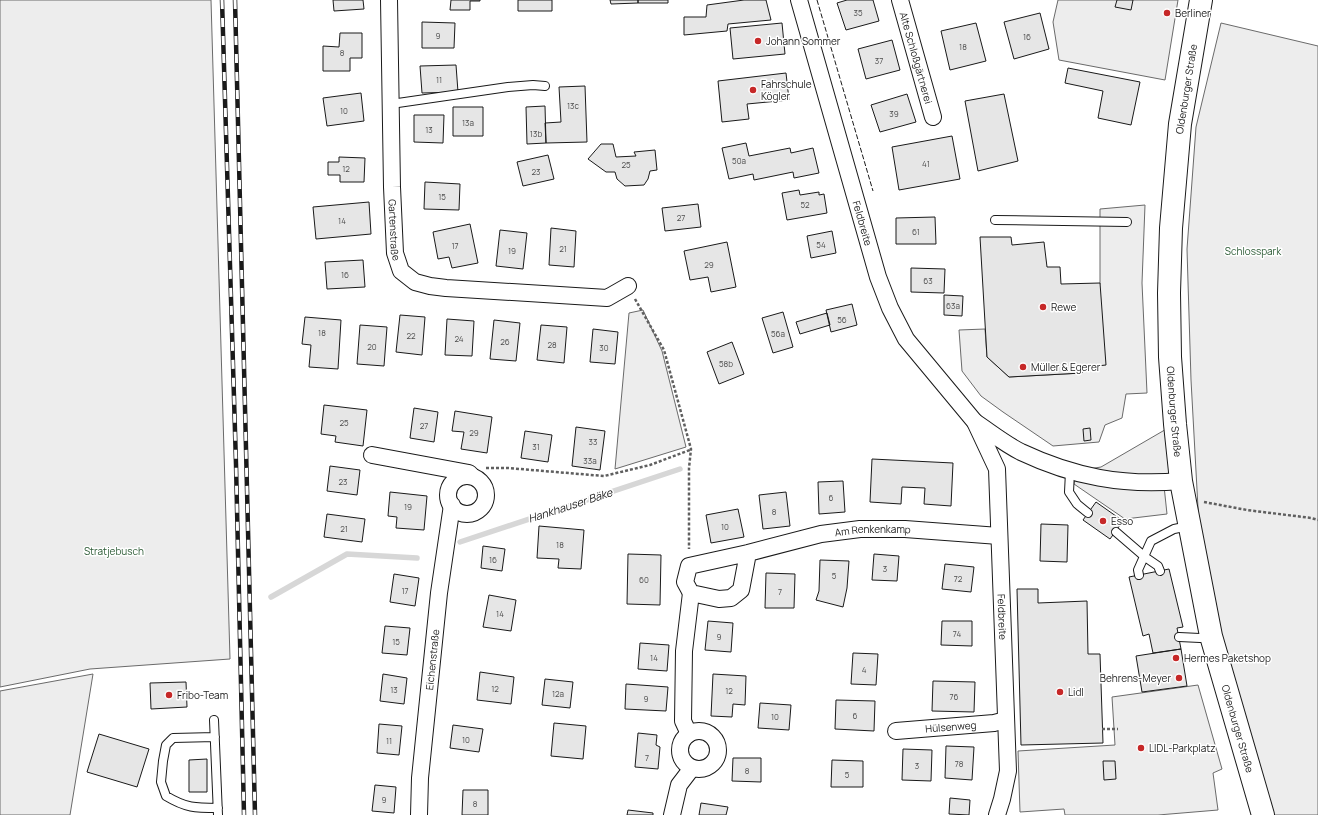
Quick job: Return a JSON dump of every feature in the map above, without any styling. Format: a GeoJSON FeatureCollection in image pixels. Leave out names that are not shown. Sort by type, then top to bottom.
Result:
{"type":"FeatureCollection","features":[{"type":"Feature","properties":{"kind":"street","name":"Gartenstraße"},"geometry":{"type":"LineString","coordinates":[[390,0],[392,187],[395,253],[401,271],[415,282],[446,288],[607,298],[628,286]]}},
{"type":"Feature","properties":{"kind":"street","name":"Feldbreite"},"geometry":{"type":"LineString","coordinates":[[799,0],[878,277],[890,308],[906,339],[975,422],[997,469],[1008,772],[1002,799],[996,815]]}},
{"type":"Feature","properties":{"kind":"street","name":"Alte Schloßgärtnerei"},"geometry":{"type":"LineString","coordinates":[[900,0],[933,117]]}},
{"type":"Feature","properties":{"kind":"street","name":"Oldenburger Straße"},"geometry":{"type":"LineString","coordinates":[[1201,0],[1180,124],[1171,228],[1169,293],[1170,357],[1175,424],[1183,489],[1211,636],[1263,815]]}},
{"type":"Feature","properties":{"kind":"street","name":"Feldbreite"},"geometry":{"type":"LineString","coordinates":[[975,422],[1020,452],[1070,472],[1111,481],[1156,483],[1183,489]]}},
{"type":"Feature","properties":{"kind":"street"},"geometry":{"type":"LineString","coordinates":[[372,455],[469,473],[482,483],[486,495],[485,502],[477,511],[471,514],[464,513],[458,511],[452,505]]}},
{"type":"Feature","properties":{"kind":"street","name":"Eichenstraße"},"geometry":{"type":"LineString","coordinates":[[419,815],[420,778],[439,593],[452,505],[448,498],[448,492],[453,482],[461,476],[472,476]]}},
{"type":"Feature","properties":{"kind":"street","name":"Am Renkenkamp"},"geometry":{"type":"LineString","coordinates":[[689,566],[822,534],[860,529],[905,529],[999,536]]}},
{"type":"Feature","properties":{"kind":"street"},"geometry":{"type":"LineString","coordinates":[[691,593],[719,600],[731,598],[741,590],[748,553]]}},
{"type":"Feature","properties":{"kind":"street"},"geometry":{"type":"LineString","coordinates":[[689,566],[685,582],[691,593],[684,650],[683,721],[689,734]]}},
{"type":"Feature","properties":{"kind":"street","name":"Hülsenweg"},"geometry":{"type":"LineString","coordinates":[[896,731],[994,723],[1006,720]]}},
{"type":"Feature","properties":{"kind":"street"},"geometry":{"type":"LineString","coordinates":[[701,732],[707,734],[712,737],[716,743],[717,755],[710,765],[704,768],[692,768],[683,760],[680,749],[681,743],[689,734],[701,732]]}},
{"type":"Feature","properties":{"kind":"street"},"geometry":{"type":"LineString","coordinates":[[672,815],[679,785],[692,768]]}},
{"type":"Feature","properties":{"kind":"lane"},"geometry":{"type":"LineString","coordinates":[[391,104],[508,87],[533,85],[545,86]]}},
{"type":"Feature","properties":{"kind":"lane"},"geometry":{"type":"LineString","coordinates":[[995,220],[1127,222]]}},
{"type":"Feature","properties":{"kind":"lane"},"geometry":{"type":"LineString","coordinates":[[1070,472],[1069,492],[1077,504],[1088,513]]}},
{"type":"Feature","properties":{"kind":"lane"},"geometry":{"type":"LineString","coordinates":[[1139,575],[1138,570],[1151,541],[1174,530],[1190,526]]}},
{"type":"Feature","properties":{"kind":"lane"},"geometry":{"type":"LineString","coordinates":[[1116,532],[1158,566],[1160,571]]}},
{"type":"Feature","properties":{"kind":"lane"},"geometry":{"type":"LineString","coordinates":[[1179,637],[1200,638],[1211,636]]}},
{"type":"Feature","properties":{"kind":"lane"},"geometry":{"type":"LineString","coordinates":[[214,720],[215,736],[218,812],[181,805],[166,796],[161,782],[166,745],[173,738],[215,736]]}},
{"type":"Feature","properties":{"kind":"path"},"geometry":{"type":"LineString","coordinates":[[628,286],[664,350],[691,450],[689,468],[689,566]]}},
{"type":"Feature","properties":{"kind":"path"},"geometry":{"type":"LineString","coordinates":[[472,476],[484,468],[508,468],[604,476],[650,465],[691,450]]}},
{"type":"Feature","properties":{"kind":"path"},"geometry":{"type":"LineString","coordinates":[[1183,489],[1247,510],[1318,520]]}},
{"type":"Feature","properties":{"kind":"path"},"geometry":{"type":"LineString","coordinates":[[1102,729],[1118,729]]}},
{"type":"Feature","properties":{"kind":"shaded area","name":"Stratjebusch"},"geometry":{"type":"Polygon","coordinates":[[[0,0],[211,0],[230,659],[90,669],[0,687],[0,0]]]}},
{"type":"Feature","properties":{"kind":"shaded area"},"geometry":{"type":"Polygon","coordinates":[[[1058,0],[1178,0],[1165,80],[1059,60],[1053,22],[1058,0]]]}},
{"type":"Feature","properties":{"kind":"shaded area","name":"Schlosspark"},"geometry":{"type":"Polygon","coordinates":[[[1221,23],[1318,46],[1318,815],[1274,815],[1219,635],[1199,526],[1191,380],[1187,249],[1196,127],[1221,23]]]}},
{"type":"Feature","properties":{"kind":"shaded area"},"geometry":{"type":"Polygon","coordinates":[[[1145,205],[1142,283],[1147,393],[1126,394],[1122,418],[1105,425],[1099,442],[1053,446],[981,396],[962,371],[959,330],[985,329],[987,357],[1009,377],[1082,373],[1100,283],[1100,209],[1145,205]]]}},
{"type":"Feature","properties":{"kind":"shaded area"},"geometry":{"type":"Polygon","coordinates":[[[643,310],[662,351],[686,447],[615,469],[629,313],[643,310]]]}},
{"type":"Feature","properties":{"kind":"shaded area"},"geometry":{"type":"Polygon","coordinates":[[[1175,424],[1181,481],[1070,472],[1101,467],[1175,424]]]}},
{"type":"Feature","properties":{"kind":"shaded area"},"geometry":{"type":"Polygon","coordinates":[[[1075,477],[1164,486],[1167,514],[1125,519],[1074,484],[1075,477]]]}},
{"type":"Feature","properties":{"kind":"shaded area"},"geometry":{"type":"Polygon","coordinates":[[[93,674],[70,815],[0,815],[0,691],[93,674]]]}},
{"type":"Feature","properties":{"kind":"shaded area","name":"LIDL-Parkplatz"},"geometry":{"type":"Polygon","coordinates":[[[1198,685],[1222,769],[1213,773],[1218,810],[1158,815],[1065,815],[1064,809],[1020,812],[1018,751],[1115,745],[1112,697],[1198,685]]]}},
{"type":"Feature","properties":{"kind":"building"},"geometry":{"type":"Polygon","coordinates":[[[333,0],[363,0],[364,9],[334,11],[333,0]]]}},
{"type":"Feature","properties":{"kind":"building"},"geometry":{"type":"Polygon","coordinates":[[[451,0],[480,1],[470,1],[470,10],[450,10],[451,0]]]}},
{"type":"Feature","properties":{"kind":"building"},"geometry":{"type":"Polygon","coordinates":[[[518,0],[552,0],[552,11],[518,11],[518,0]]]}},
{"type":"Feature","properties":{"kind":"building"},"geometry":{"type":"Polygon","coordinates":[[[610,0],[638,0],[638,3],[611,4],[610,0]]]}},
{"type":"Feature","properties":{"kind":"building"},"geometry":{"type":"Polygon","coordinates":[[[638,0],[668,0],[668,3],[638,3],[638,0]]]}},
{"type":"Feature","properties":{"kind":"building"},"geometry":{"type":"Polygon","coordinates":[[[744,0],[766,0],[771,20],[728,24],[727,31],[684,35],[684,17],[706,17],[707,5],[744,0]]]}},
{"type":"Feature","properties":{"kind":"building"},"geometry":{"type":"Polygon","coordinates":[[[847,0],[873,0],[879,21],[846,30],[837,3],[847,0]]]}},
{"type":"Feature","properties":{"kind":"building"},"geometry":{"type":"Polygon","coordinates":[[[1117,0],[1133,0],[1131,10],[1115,7],[1117,0]]]}},
{"type":"Feature","properties":{"kind":"building"},"geometry":{"type":"Polygon","coordinates":[[[1040,13],[1049,49],[1014,59],[1004,22],[1040,13]]]}},
{"type":"Feature","properties":{"kind":"building"},"geometry":{"type":"Polygon","coordinates":[[[422,22],[455,23],[454,48],[422,48],[422,22]]]}},
{"type":"Feature","properties":{"kind":"building","name":"Johann Sommer"},"geometry":{"type":"Polygon","coordinates":[[[782,23],[785,54],[733,59],[730,28],[782,23]]]}},
{"type":"Feature","properties":{"kind":"building"},"geometry":{"type":"Polygon","coordinates":[[[976,23],[986,61],[950,70],[941,31],[976,23]]]}},
{"type":"Feature","properties":{"kind":"building"},"geometry":{"type":"Polygon","coordinates":[[[340,33],[362,33],[362,58],[350,58],[350,71],[323,71],[323,46],[339,47],[340,33]]]}},
{"type":"Feature","properties":{"kind":"building"},"geometry":{"type":"Polygon","coordinates":[[[892,40],[900,70],[866,79],[858,49],[892,40]]]}},
{"type":"Feature","properties":{"kind":"building"},"geometry":{"type":"Polygon","coordinates":[[[456,65],[458,92],[422,93],[420,66],[456,65]]]}},
{"type":"Feature","properties":{"kind":"building"},"geometry":{"type":"Polygon","coordinates":[[[1068,68],[1140,82],[1131,125],[1098,118],[1103,91],[1065,83],[1068,68]]]}},
{"type":"Feature","properties":{"kind":"building","name":"Fahrschule Kögler"},"geometry":{"type":"Polygon","coordinates":[[[786,73],[789,100],[747,104],[749,119],[722,122],[718,81],[786,73]]]}},
{"type":"Feature","properties":{"kind":"building"},"geometry":{"type":"Polygon","coordinates":[[[585,86],[587,142],[546,143],[545,123],[561,122],[559,87],[585,86]]]}},
{"type":"Feature","properties":{"kind":"building"},"geometry":{"type":"Polygon","coordinates":[[[361,93],[364,121],[327,126],[323,98],[361,93]]]}},
{"type":"Feature","properties":{"kind":"building"},"geometry":{"type":"Polygon","coordinates":[[[907,94],[916,122],[880,132],[871,105],[907,94]]]}},
{"type":"Feature","properties":{"kind":"building"},"geometry":{"type":"Polygon","coordinates":[[[1004,94],[1018,161],[978,171],[965,101],[1004,94]]]}},
{"type":"Feature","properties":{"kind":"building"},"geometry":{"type":"Polygon","coordinates":[[[545,106],[546,143],[527,144],[526,107],[545,106]]]}},
{"type":"Feature","properties":{"kind":"building"},"geometry":{"type":"Polygon","coordinates":[[[453,107],[483,107],[483,136],[453,136],[453,107]]]}},
{"type":"Feature","properties":{"kind":"building"},"geometry":{"type":"Polygon","coordinates":[[[414,115],[444,115],[443,143],[414,142],[414,115]]]}},
{"type":"Feature","properties":{"kind":"building"},"geometry":{"type":"Polygon","coordinates":[[[952,136],[960,179],[899,190],[892,147],[952,136]]]}},
{"type":"Feature","properties":{"kind":"building"},"geometry":{"type":"Polygon","coordinates":[[[746,143],[749,156],[790,148],[791,153],[813,148],[819,173],[794,178],[793,172],[754,180],[753,174],[729,179],[722,148],[746,143]]]}},
{"type":"Feature","properties":{"kind":"building"},"geometry":{"type":"Polygon","coordinates":[[[601,144],[613,144],[616,157],[636,156],[634,152],[655,150],[657,170],[650,171],[648,179],[644,185],[625,186],[617,179],[615,172],[606,172],[588,159],[601,144]]]}},
{"type":"Feature","properties":{"kind":"building"},"geometry":{"type":"Polygon","coordinates":[[[548,155],[554,179],[523,186],[517,162],[548,155]]]}},
{"type":"Feature","properties":{"kind":"building"},"geometry":{"type":"Polygon","coordinates":[[[339,157],[365,158],[364,182],[340,182],[340,175],[328,175],[328,162],[339,162],[339,157]]]}},
{"type":"Feature","properties":{"kind":"building"},"geometry":{"type":"Polygon","coordinates":[[[425,182],[460,184],[459,210],[424,209],[425,182]]]}},
{"type":"Feature","properties":{"kind":"building"},"geometry":{"type":"Polygon","coordinates":[[[799,190],[800,195],[819,192],[819,195],[824,194],[827,213],[787,220],[782,193],[799,190]]]}},
{"type":"Feature","properties":{"kind":"building"},"geometry":{"type":"Polygon","coordinates":[[[369,202],[371,234],[316,239],[313,207],[369,202]]]}},
{"type":"Feature","properties":{"kind":"building"},"geometry":{"type":"Polygon","coordinates":[[[698,204],[701,227],[665,231],[662,208],[698,204]]]}},
{"type":"Feature","properties":{"kind":"building"},"geometry":{"type":"Polygon","coordinates":[[[935,217],[936,244],[896,244],[896,218],[935,217]]]}},
{"type":"Feature","properties":{"kind":"building"},"geometry":{"type":"Polygon","coordinates":[[[470,224],[478,263],[452,268],[449,257],[438,259],[433,232],[470,224]]]}},
{"type":"Feature","properties":{"kind":"building"},"geometry":{"type":"Polygon","coordinates":[[[551,228],[576,231],[574,267],[549,265],[551,228]]]}},
{"type":"Feature","properties":{"kind":"building"},"geometry":{"type":"Polygon","coordinates":[[[500,230],[527,233],[523,269],[496,266],[500,230]]]}},
{"type":"Feature","properties":{"kind":"building"},"geometry":{"type":"Polygon","coordinates":[[[832,231],[836,253],[811,258],[807,236],[832,231]]]}},
{"type":"Feature","properties":{"kind":"building","name":"Rewe"},"geometry":{"type":"Polygon","coordinates":[[[980,237],[1011,237],[1012,245],[1044,242],[1047,267],[1060,267],[1061,284],[1100,283],[1106,365],[1087,367],[1082,373],[1009,377],[987,357],[980,237]]]}},
{"type":"Feature","properties":{"kind":"building"},"geometry":{"type":"Polygon","coordinates":[[[727,242],[736,287],[711,292],[708,277],[690,280],[684,251],[727,242]]]}},
{"type":"Feature","properties":{"kind":"building"},"geometry":{"type":"Polygon","coordinates":[[[363,260],[365,287],[327,289],[325,262],[363,260]]]}},
{"type":"Feature","properties":{"kind":"building"},"geometry":{"type":"Polygon","coordinates":[[[911,268],[945,269],[944,293],[911,292],[911,268]]]}},
{"type":"Feature","properties":{"kind":"building"},"geometry":{"type":"Polygon","coordinates":[[[944,295],[963,296],[962,316],[944,315],[944,295]]]}},
{"type":"Feature","properties":{"kind":"building"},"geometry":{"type":"Polygon","coordinates":[[[852,304],[857,325],[831,332],[826,310],[852,304]]]}},
{"type":"Feature","properties":{"kind":"building"},"geometry":{"type":"Polygon","coordinates":[[[783,312],[793,347],[773,353],[762,318],[783,312]]]}},
{"type":"Feature","properties":{"kind":"building"},"geometry":{"type":"Polygon","coordinates":[[[827,313],[830,325],[800,334],[796,322],[827,313]]]}},
{"type":"Feature","properties":{"kind":"building"},"geometry":{"type":"Polygon","coordinates":[[[400,315],[425,317],[422,355],[396,352],[400,315]]]}},
{"type":"Feature","properties":{"kind":"building"},"geometry":{"type":"Polygon","coordinates":[[[305,317],[341,320],[338,369],[309,367],[311,345],[302,344],[305,317]]]}},
{"type":"Feature","properties":{"kind":"building"},"geometry":{"type":"Polygon","coordinates":[[[447,319],[474,321],[472,356],[445,355],[447,319]]]}},
{"type":"Feature","properties":{"kind":"building"},"geometry":{"type":"Polygon","coordinates":[[[494,320],[520,323],[516,361],[490,359],[494,320]]]}},
{"type":"Feature","properties":{"kind":"building"},"geometry":{"type":"Polygon","coordinates":[[[360,325],[387,327],[384,366],[357,364],[360,325]]]}},
{"type":"Feature","properties":{"kind":"building"},"geometry":{"type":"Polygon","coordinates":[[[541,325],[567,327],[564,363],[537,360],[541,325]]]}},
{"type":"Feature","properties":{"kind":"building"},"geometry":{"type":"Polygon","coordinates":[[[593,329],[618,332],[615,364],[590,362],[593,329]]]}},
{"type":"Feature","properties":{"kind":"building"},"geometry":{"type":"Polygon","coordinates":[[[732,342],[744,374],[719,384],[707,352],[732,342]]]}},
{"type":"Feature","properties":{"kind":"building"},"geometry":{"type":"Polygon","coordinates":[[[324,405],[367,410],[363,446],[335,442],[336,436],[321,434],[324,405]]]}},
{"type":"Feature","properties":{"kind":"building"},"geometry":{"type":"Polygon","coordinates":[[[414,408],[438,412],[434,442],[410,438],[414,408]]]}},
{"type":"Feature","properties":{"kind":"building"},"geometry":{"type":"Polygon","coordinates":[[[455,411],[492,417],[487,453],[461,449],[464,432],[452,431],[455,411]]]}},
{"type":"Feature","properties":{"kind":"building"},"geometry":{"type":"Polygon","coordinates":[[[576,427],[605,431],[600,470],[572,466],[576,427]]]}},
{"type":"Feature","properties":{"kind":"building"},"geometry":{"type":"Polygon","coordinates":[[[1090,428],[1091,440],[1084,441],[1083,429],[1090,428]]]}},
{"type":"Feature","properties":{"kind":"building"},"geometry":{"type":"Polygon","coordinates":[[[525,431],[552,435],[548,462],[521,458],[525,431]]]}},
{"type":"Feature","properties":{"kind":"building"},"geometry":{"type":"Polygon","coordinates":[[[872,459],[953,463],[951,506],[924,504],[925,488],[902,487],[901,504],[870,502],[872,459]]]}},
{"type":"Feature","properties":{"kind":"building"},"geometry":{"type":"Polygon","coordinates":[[[330,466],[360,470],[357,495],[327,491],[330,466]]]}},
{"type":"Feature","properties":{"kind":"building"},"geometry":{"type":"Polygon","coordinates":[[[843,481],[845,512],[819,514],[818,482],[843,481]]]}},
{"type":"Feature","properties":{"kind":"building"},"geometry":{"type":"Polygon","coordinates":[[[390,492],[427,496],[424,530],[396,528],[397,517],[388,516],[390,492]]]}},
{"type":"Feature","properties":{"kind":"building"},"geometry":{"type":"Polygon","coordinates":[[[786,492],[790,526],[763,529],[759,495],[786,492]]]}},
{"type":"Feature","properties":{"kind":"building","name":"Esso"},"geometry":{"type":"Polygon","coordinates":[[[1096,502],[1123,521],[1110,539],[1083,520],[1096,502]]]}},
{"type":"Feature","properties":{"kind":"building"},"geometry":{"type":"Polygon","coordinates":[[[738,509],[744,537],[711,543],[706,515],[738,509]]]}},
{"type":"Feature","properties":{"kind":"building"},"geometry":{"type":"Polygon","coordinates":[[[327,514],[365,519],[362,542],[324,537],[327,514]]]}},
{"type":"Feature","properties":{"kind":"building"},"geometry":{"type":"Polygon","coordinates":[[[1041,524],[1068,525],[1067,562],[1040,561],[1041,524]]]}},
{"type":"Feature","properties":{"kind":"building"},"geometry":{"type":"Polygon","coordinates":[[[539,526],[584,530],[581,569],[558,568],[559,559],[537,558],[539,526]]]}},
{"type":"Feature","properties":{"kind":"building"},"geometry":{"type":"Polygon","coordinates":[[[483,546],[505,549],[502,571],[481,568],[483,546]]]}},
{"type":"Feature","properties":{"kind":"building"},"geometry":{"type":"Polygon","coordinates":[[[628,554],[661,555],[660,605],[627,604],[628,554]]]}},
{"type":"Feature","properties":{"kind":"building"},"geometry":{"type":"Polygon","coordinates":[[[874,554],[899,556],[897,581],[872,580],[874,554]]]}},
{"type":"Feature","properties":{"kind":"building"},"geometry":{"type":"Polygon","coordinates":[[[820,560],[849,561],[847,588],[843,607],[816,600],[819,591],[820,560]]]}},
{"type":"Feature","properties":{"kind":"building"},"geometry":{"type":"Polygon","coordinates":[[[945,564],[974,567],[971,592],[942,589],[945,564]]]}},
{"type":"Feature","properties":{"kind":"building"},"geometry":{"type":"Polygon","coordinates":[[[1169,569],[1183,627],[1177,628],[1181,649],[1153,653],[1149,634],[1143,636],[1129,577],[1169,569]]]}},
{"type":"Feature","properties":{"kind":"building"},"geometry":{"type":"Polygon","coordinates":[[[766,573],[795,574],[794,608],[765,608],[766,573]]]}},
{"type":"Feature","properties":{"kind":"building"},"geometry":{"type":"Polygon","coordinates":[[[394,574],[419,578],[415,606],[390,602],[394,574]]]}},
{"type":"Feature","properties":{"kind":"building","name":"Lidl"},"geometry":{"type":"Polygon","coordinates":[[[1017,589],[1038,589],[1038,603],[1087,601],[1088,654],[1100,654],[1103,743],[1021,745],[1017,589]]]}},
{"type":"Feature","properties":{"kind":"building"},"geometry":{"type":"Polygon","coordinates":[[[489,595],[516,600],[511,631],[483,627],[489,595]]]}},
{"type":"Feature","properties":{"kind":"building"},"geometry":{"type":"Polygon","coordinates":[[[708,621],[733,623],[731,652],[705,650],[708,621]]]}},
{"type":"Feature","properties":{"kind":"building"},"geometry":{"type":"Polygon","coordinates":[[[942,621],[972,621],[972,646],[941,645],[942,621]]]}},
{"type":"Feature","properties":{"kind":"building"},"geometry":{"type":"Polygon","coordinates":[[[385,626],[410,628],[407,655],[382,653],[385,626]]]}},
{"type":"Feature","properties":{"kind":"building"},"geometry":{"type":"Polygon","coordinates":[[[640,643],[669,645],[667,671],[638,669],[640,643]]]}},
{"type":"Feature","properties":{"kind":"building"},"geometry":{"type":"Polygon","coordinates":[[[1181,649],[1187,686],[1142,692],[1136,656],[1181,649]]]}},
{"type":"Feature","properties":{"kind":"building"},"geometry":{"type":"Polygon","coordinates":[[[853,653],[878,654],[876,685],[851,684],[853,653]]]}},
{"type":"Feature","properties":{"kind":"building"},"geometry":{"type":"Polygon","coordinates":[[[480,672],[514,677],[511,704],[477,700],[480,672]]]}},
{"type":"Feature","properties":{"kind":"building"},"geometry":{"type":"Polygon","coordinates":[[[383,674],[407,678],[404,704],[380,701],[383,674]]]}},
{"type":"Feature","properties":{"kind":"building"},"geometry":{"type":"Polygon","coordinates":[[[713,674],[746,676],[745,705],[733,704],[732,717],[711,716],[713,674]]]}},
{"type":"Feature","properties":{"kind":"building"},"geometry":{"type":"Polygon","coordinates":[[[545,679],[573,682],[570,708],[542,705],[545,679]]]}},
{"type":"Feature","properties":{"kind":"building"},"geometry":{"type":"Polygon","coordinates":[[[933,681],[975,682],[974,712],[932,711],[933,681]]]}},
{"type":"Feature","properties":{"kind":"building","name":"Fribo-Team"},"geometry":{"type":"Polygon","coordinates":[[[186,682],[187,707],[151,709],[150,683],[186,682]]]}},
{"type":"Feature","properties":{"kind":"building"},"geometry":{"type":"Polygon","coordinates":[[[626,684],[668,687],[666,711],[625,709],[626,684]]]}},
{"type":"Feature","properties":{"kind":"building"},"geometry":{"type":"Polygon","coordinates":[[[836,700],[875,701],[874,731],[835,729],[836,700]]]}},
{"type":"Feature","properties":{"kind":"building"},"geometry":{"type":"Polygon","coordinates":[[[760,703],[791,705],[789,730],[758,728],[760,703]]]}},
{"type":"Feature","properties":{"kind":"building"},"geometry":{"type":"Polygon","coordinates":[[[554,723],[586,726],[583,759],[551,756],[554,723]]]}},
{"type":"Feature","properties":{"kind":"building"},"geometry":{"type":"Polygon","coordinates":[[[379,724],[402,726],[399,755],[377,753],[379,724]]]}},
{"type":"Feature","properties":{"kind":"building"},"geometry":{"type":"Polygon","coordinates":[[[453,725],[483,729],[479,752],[450,748],[453,725]]]}},
{"type":"Feature","properties":{"kind":"building"},"geometry":{"type":"Polygon","coordinates":[[[638,733],[657,735],[656,745],[660,747],[658,769],[635,767],[638,733]]]}},
{"type":"Feature","properties":{"kind":"building"},"geometry":{"type":"Polygon","coordinates":[[[99,734],[149,749],[137,787],[87,772],[99,734]]]}},
{"type":"Feature","properties":{"kind":"building"},"geometry":{"type":"Polygon","coordinates":[[[946,746],[974,747],[972,780],[945,778],[946,746]]]}},
{"type":"Feature","properties":{"kind":"building"},"geometry":{"type":"Polygon","coordinates":[[[903,749],[932,750],[931,781],[902,780],[903,749]]]}},
{"type":"Feature","properties":{"kind":"building"},"geometry":{"type":"Polygon","coordinates":[[[733,758],[761,758],[761,782],[732,781],[733,758]]]}},
{"type":"Feature","properties":{"kind":"building"},"geometry":{"type":"Polygon","coordinates":[[[207,759],[207,792],[189,792],[189,760],[207,759]]]}},
{"type":"Feature","properties":{"kind":"building"},"geometry":{"type":"Polygon","coordinates":[[[832,760],[863,761],[863,787],[831,787],[832,760]]]}},
{"type":"Feature","properties":{"kind":"building"},"geometry":{"type":"Polygon","coordinates":[[[1103,761],[1115,761],[1116,779],[1104,780],[1103,761]]]}},
{"type":"Feature","properties":{"kind":"building"},"geometry":{"type":"Polygon","coordinates":[[[375,785],[396,787],[394,813],[372,811],[375,785]]]}},
{"type":"Feature","properties":{"kind":"building"},"geometry":{"type":"Polygon","coordinates":[[[463,790],[488,790],[488,815],[462,815],[463,790]]]}},
{"type":"Feature","properties":{"kind":"building"},"geometry":{"type":"Polygon","coordinates":[[[950,798],[970,800],[969,815],[949,814],[950,798]]]}},
{"type":"Feature","properties":{"kind":"building"},"geometry":{"type":"Polygon","coordinates":[[[701,803],[728,807],[726,815],[699,815],[701,803]]]}},
{"type":"Feature","properties":{"kind":"building"},"geometry":{"type":"Polygon","coordinates":[[[628,810],[653,813],[653,815],[627,815],[628,810]]]}},
{"type":"Feature","properties":{"kind":"waterway","name":"Hankhauser Bäke"},"geometry":{"type":"LineString","coordinates":[[460,542],[680,469]]}},
{"type":"Feature","properties":{"kind":"waterway","name":"Hankhauser Bäke"},"geometry":{"type":"LineString","coordinates":[[271,597],[347,554],[417,558]]}},
{"type":"Feature","properties":{"kind":"railway"},"geometry":{"type":"LineString","coordinates":[[222,0],[236,464],[244,815]]}},
{"type":"Feature","properties":{"kind":"railway"},"geometry":{"type":"LineString","coordinates":[[235,0],[255,815]]}},
{"type":"Feature","properties":{"kind":"fence"},"geometry":{"type":"LineString","coordinates":[[817,0],[873,191]]}},
{"type":"Feature","properties":{"kind":"place","name":"Berliner"},"geometry":{"type":"Point","coordinates":[1167,13]}},
{"type":"Feature","properties":{"kind":"place","name":"Johann Sommer"},"geometry":{"type":"Point","coordinates":[758,41]}},
{"type":"Feature","properties":{"kind":"place","name":"Fahrschule Kögler"},"geometry":{"type":"Point","coordinates":[753,90]}},
{"type":"Feature","properties":{"kind":"place","name":"Rewe"},"geometry":{"type":"Point","coordinates":[1043,307]}},
{"type":"Feature","properties":{"kind":"place","name":"Müller & Egerer"},"geometry":{"type":"Point","coordinates":[1023,367]}},
{"type":"Feature","properties":{"kind":"place","name":"Esso"},"geometry":{"type":"Point","coordinates":[1103,521]}},
{"type":"Feature","properties":{"kind":"place","name":"Hermes Paketshop"},"geometry":{"type":"Point","coordinates":[1176,658]}},
{"type":"Feature","properties":{"kind":"place","name":"Behrens-Meyer"},"geometry":{"type":"Point","coordinates":[1179,678]}},
{"type":"Feature","properties":{"kind":"place","name":"Lidl"},"geometry":{"type":"Point","coordinates":[1060,692]}},
{"type":"Feature","properties":{"kind":"place","name":"Fribo-Team"},"geometry":{"type":"Point","coordinates":[169,695]}},
{"type":"Feature","properties":{"kind":"place","name":"LIDL-Parkplatz"},"geometry":{"type":"Point","coordinates":[1141,748]}}]}
